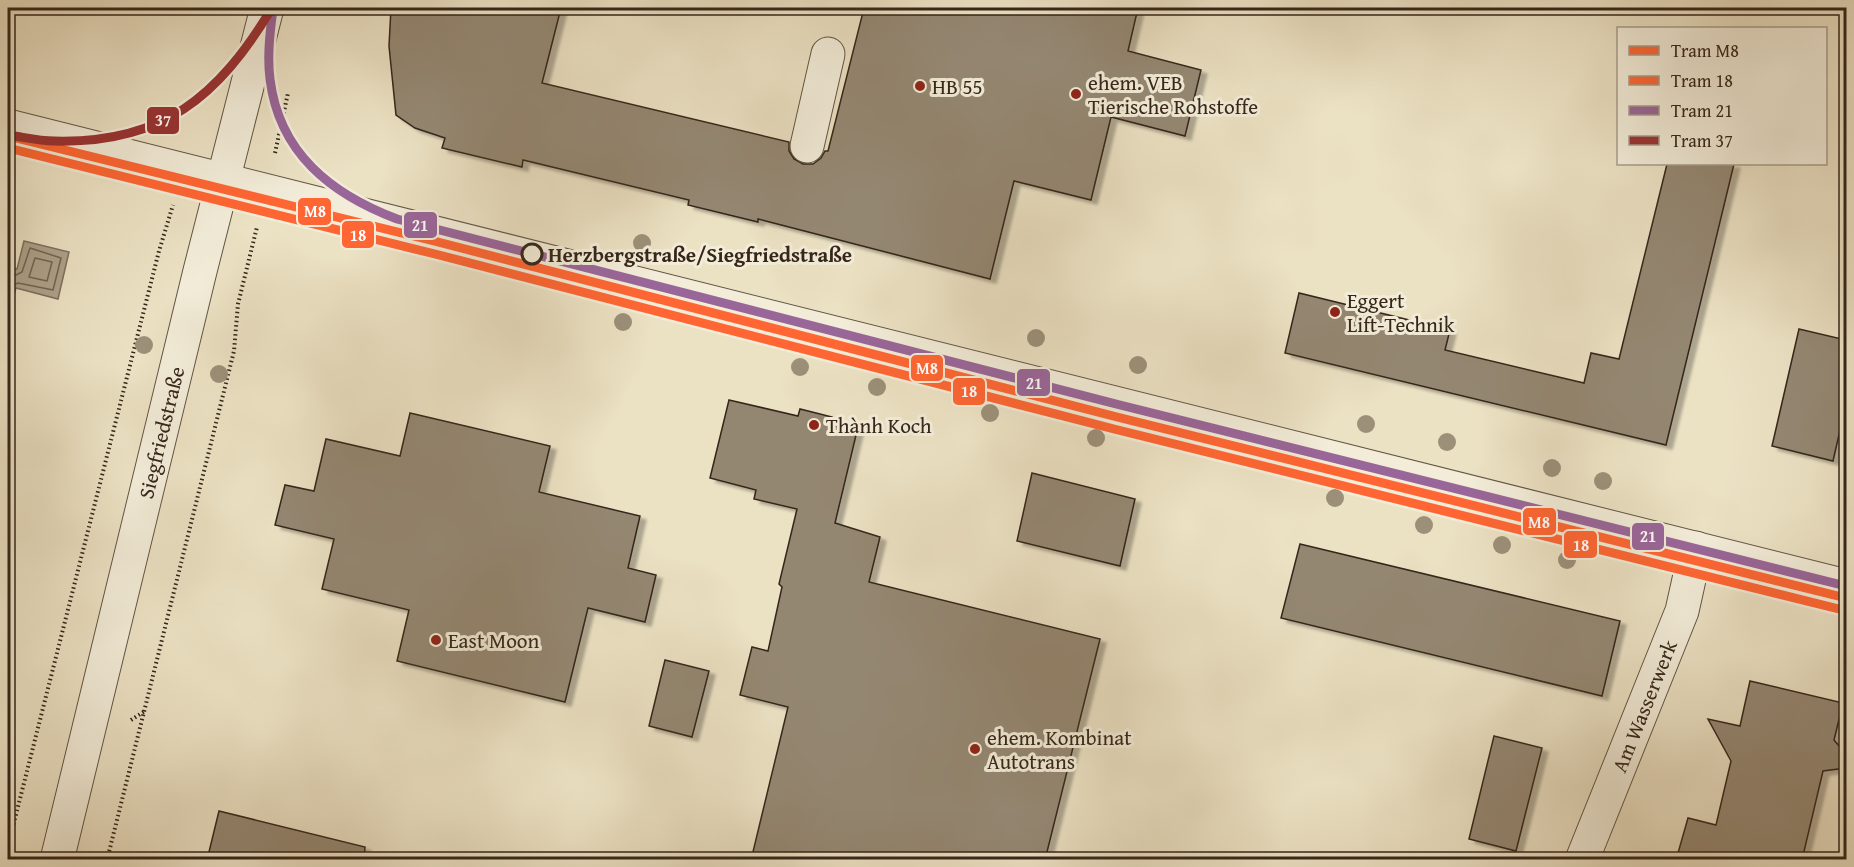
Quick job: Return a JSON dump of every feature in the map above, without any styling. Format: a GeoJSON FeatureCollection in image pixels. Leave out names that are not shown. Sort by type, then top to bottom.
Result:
{"type":"FeatureCollection","features":[{"type":"Feature","properties":{"kind":"street","name":"Siegfriedstraße"},"geometry":{"type":"LineString","coordinates":[[57,860],[267,8]]}},
{"type":"Feature","properties":{"kind":"street"},"geometry":{"type":"LineString","coordinates":[[807,146],[828,54]]}},
{"type":"Feature","properties":{"kind":"street"},"geometry":{"type":"LineString","coordinates":[[8,126],[1846,586]]}},
{"type":"Feature","properties":{"kind":"street","name":"Am Wasserwerk"},"geometry":{"type":"LineString","coordinates":[[1582,860],[1682,611],[1696,548]]}},
{"type":"Feature","properties":{"kind":"path"},"geometry":{"type":"LineString","coordinates":[[8,846],[159,251]]}},
{"type":"Feature","properties":{"kind":"path"},"geometry":{"type":"LineString","coordinates":[[107,860],[234,351],[238,304],[247,272]]}},
{"type":"Feature","properties":{"kind":"water"},"geometry":{"type":"Polygon","coordinates":[[[24,241],[69,252],[58,299],[16,288],[14,295],[8,293],[8,267],[17,269],[24,241]]]}},
{"type":"Feature","properties":{"kind":"building"},"geometry":{"type":"Polygon","coordinates":[[[391,8],[561,8],[542,83],[789,142],[789,151],[794,159],[803,164],[813,164],[821,158],[825,151],[828,151],[864,8],[1138,8],[1128,51],[1201,70],[1185,136],[1111,117],[1091,200],[1014,181],[990,279],[758,219],[758,222],[688,205],[689,200],[523,160],[522,167],[442,148],[445,138],[415,128],[396,115],[389,46],[391,8]]]}},
{"type":"Feature","properties":{"kind":"building","name":"Eggert Lift-Technik"},"geometry":{"type":"Polygon","coordinates":[[[1667,165],[1734,165],[1666,445],[1285,353],[1299,293],[1450,330],[1445,350],[1584,383],[1591,353],[1619,359],[1667,165]]]}},
{"type":"Feature","properties":{"kind":"building"},"geometry":{"type":"Polygon","coordinates":[[[1799,329],[1846,340],[1846,404],[1833,461],[1772,446],[1799,329]]]}},
{"type":"Feature","properties":{"kind":"building"},"geometry":{"type":"Polygon","coordinates":[[[729,400],[798,416],[800,409],[832,417],[830,425],[857,431],[835,523],[880,537],[869,582],[1100,639],[1045,860],[751,860],[788,707],[740,695],[752,647],[768,651],[782,587],[779,584],[797,509],[754,499],[756,490],[710,478],[729,400]]]}},
{"type":"Feature","properties":{"kind":"building"},"geometry":{"type":"Polygon","coordinates":[[[410,413],[550,446],[539,492],[640,516],[628,568],[656,575],[645,622],[588,608],[565,702],[397,661],[409,610],[322,589],[334,539],[275,525],[285,485],[314,491],[326,439],[400,456],[410,413]]]}},
{"type":"Feature","properties":{"kind":"building"},"geometry":{"type":"Polygon","coordinates":[[[1032,473],[1135,499],[1120,566],[1017,541],[1032,473]]]}},
{"type":"Feature","properties":{"kind":"building"},"geometry":{"type":"Polygon","coordinates":[[[1300,544],[1620,621],[1602,696],[1281,618],[1300,544]]]}},
{"type":"Feature","properties":{"kind":"building"},"geometry":{"type":"Polygon","coordinates":[[[665,660],[709,671],[692,737],[649,726],[665,660]]]}},
{"type":"Feature","properties":{"kind":"building"},"geometry":{"type":"Polygon","coordinates":[[[1750,681],[1843,703],[1834,740],[1846,754],[1846,768],[1823,771],[1802,860],[1676,860],[1688,818],[1716,825],[1731,761],[1708,719],[1740,726],[1750,681]]]}},
{"type":"Feature","properties":{"kind":"building"},"geometry":{"type":"Polygon","coordinates":[[[1494,736],[1542,748],[1516,851],[1469,839],[1494,736]]]}},
{"type":"Feature","properties":{"kind":"building"},"geometry":{"type":"Polygon","coordinates":[[[219,811],[365,847],[364,860],[207,860],[219,811]]]}},
{"type":"Feature","properties":{"kind":"tram line","name":"37"},"geometry":{"type":"LineString","coordinates":[[8,135],[48,141],[92,140],[126,134],[157,124],[184,109],[208,90],[252,39],[272,8]]}},
{"type":"Feature","properties":{"kind":"tram line","name":"21"},"geometry":{"type":"LineString","coordinates":[[273,9],[269,70],[275,105],[284,129],[312,167],[330,183],[373,209],[397,219],[1120,405],[1846,586]]}},
{"type":"Feature","properties":{"kind":"tram line","name":"M8"},"geometry":{"type":"LineString","coordinates":[[8,136],[438,242],[1117,417],[1846,598]]}},
{"type":"Feature","properties":{"kind":"tram line","name":"18"},"geometry":{"type":"LineString","coordinates":[[8,148],[435,254],[1114,429],[1843,610]]}},
{"type":"Feature","properties":{"kind":"place","name":"HB 55"},"geometry":{"type":"Point","coordinates":[920,86]}},
{"type":"Feature","properties":{"kind":"place","name":"ehem. VEB Tierische Rohstoffe"},"geometry":{"type":"Point","coordinates":[1076,94]}},
{"type":"Feature","properties":{"kind":"place","name":"Herzbergstraße/Siegfriedstraße"},"geometry":{"type":"Point","coordinates":[532,254]}},
{"type":"Feature","properties":{"kind":"place","name":"Eggert Lift-Technik"},"geometry":{"type":"Point","coordinates":[1335,312]}},
{"type":"Feature","properties":{"kind":"place","name":"Thành Koch"},"geometry":{"type":"Point","coordinates":[814,425]}},
{"type":"Feature","properties":{"kind":"place","name":"East Moon"},"geometry":{"type":"Point","coordinates":[436,640]}},
{"type":"Feature","properties":{"kind":"place","name":"ehem. Kombinat Autotrans"},"geometry":{"type":"Point","coordinates":[975,749]}}]}
